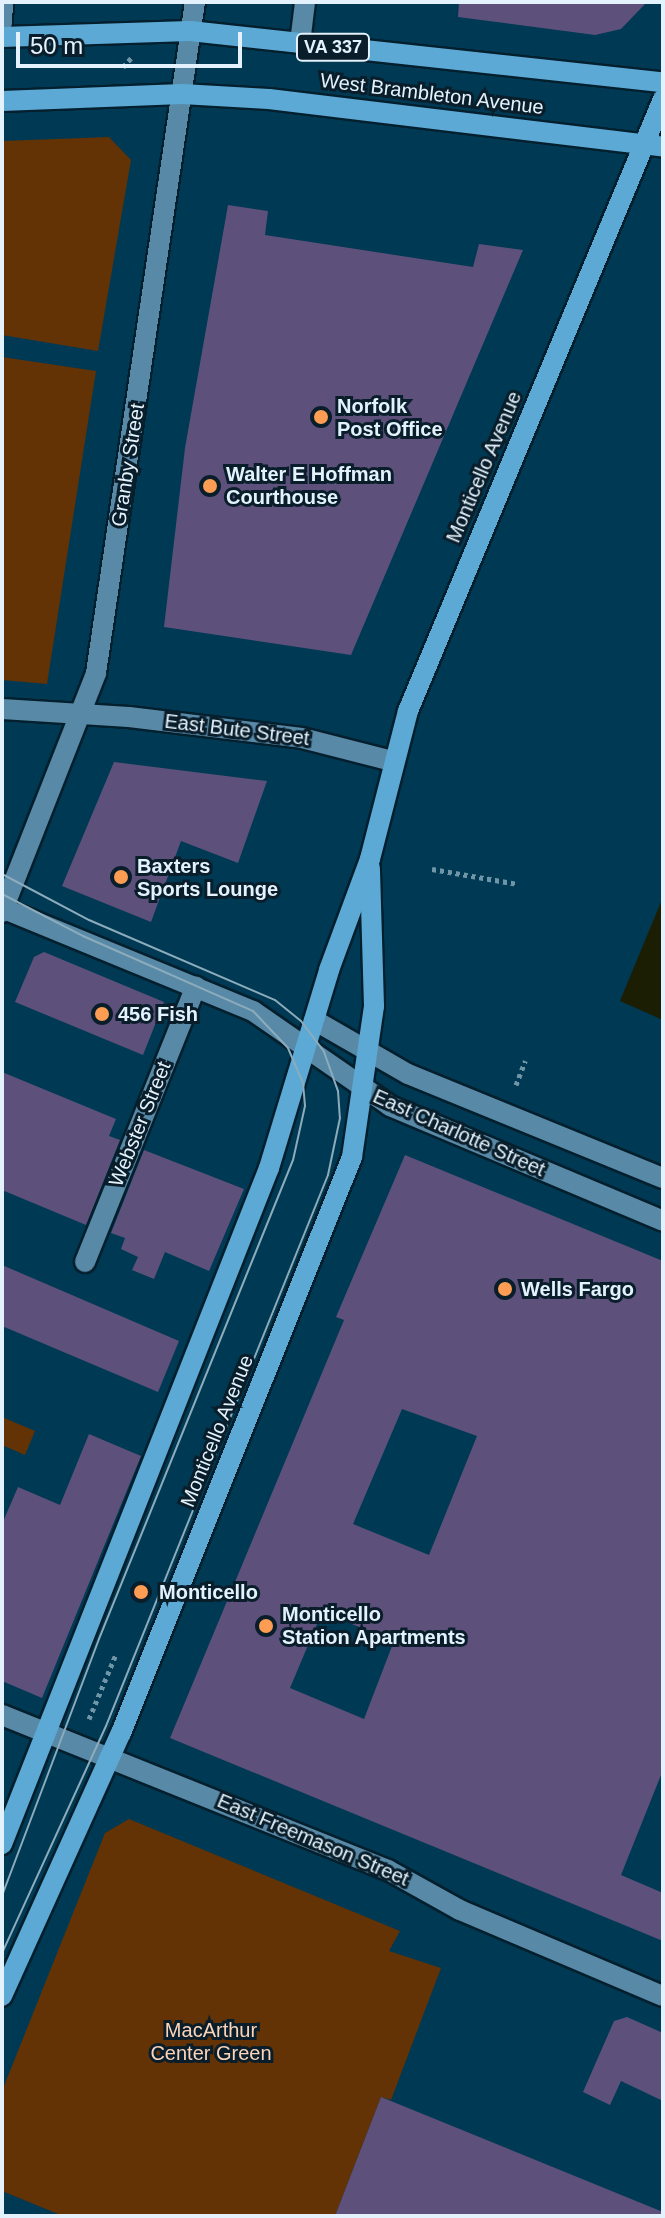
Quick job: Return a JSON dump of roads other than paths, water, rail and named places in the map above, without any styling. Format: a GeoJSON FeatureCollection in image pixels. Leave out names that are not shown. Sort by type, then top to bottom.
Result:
{"type":"FeatureCollection","features":[{"type":"Feature","properties":{"kind":"main road","name":"West Brambleton Avenue"},"geometry":{"type":"LineString","coordinates":[[2,37],[190,31],[663,82]]}},
{"type":"Feature","properties":{"kind":"main road","name":"West Brambleton Avenue"},"geometry":{"type":"LineString","coordinates":[[2,101],[182,94],[282,100],[654,146]]}},
{"type":"Feature","properties":{"kind":"main road","name":"Monticello Avenue"},"geometry":{"type":"LineString","coordinates":[[2,1844],[269,1168],[314,1020],[370,859],[392,761],[654,146],[663,99]]}},
{"type":"Feature","properties":{"kind":"main road","name":"Monticello Avenue"},"geometry":{"type":"LineString","coordinates":[[2,1996],[111,1757],[345,1177],[363,1090],[374,1006],[370,859]]}},
{"type":"Feature","properties":{"kind":"street"},"geometry":{"type":"LineString","coordinates":[[2,23],[3,2]]}},
{"type":"Feature","properties":{"kind":"street","name":"Granby Street"},"geometry":{"type":"LineString","coordinates":[[2,909],[96,673],[195,2]]}},
{"type":"Feature","properties":{"kind":"street"},"geometry":{"type":"LineString","coordinates":[[300,43],[305,2]]}},
{"type":"Feature","properties":{"kind":"street","name":"East Bute Street"},"geometry":{"type":"LineString","coordinates":[[2,709],[302,738],[392,761]]}},
{"type":"Feature","properties":{"kind":"street","name":"East Charlotte Street"},"geometry":{"type":"LineString","coordinates":[[2,909],[196,986],[267,1018],[363,1090],[663,1221]]}},
{"type":"Feature","properties":{"kind":"street","name":"Webster Street"},"geometry":{"type":"LineString","coordinates":[[85,1262],[196,986]]}},
{"type":"Feature","properties":{"kind":"street","name":"East Charlotte Street"},"geometry":{"type":"LineString","coordinates":[[314,1020],[368,1054],[663,1178]]}},
{"type":"Feature","properties":{"kind":"street","name":"East Freemason Street"},"geometry":{"type":"LineString","coordinates":[[2,1715],[388,1870],[460,1910],[663,1996]]}},
{"type":"Feature","properties":{"kind":"tram line"},"geometry":{"type":"LineString","coordinates":[[2,874],[89,920],[275,1000],[301,1021],[324,1052],[338,1091],[340,1118],[328,1175],[106,1726],[2,1953]]}},
{"type":"Feature","properties":{"kind":"tram line"},"geometry":{"type":"LineString","coordinates":[[2,894],[83,936],[253,1011],[288,1048],[303,1083],[305,1106],[293,1160],[99,1639],[2,1896]]}},
{"type":"Feature","properties":{"kind":"place","name":"Norfolk Post Office"},"geometry":{"type":"Point","coordinates":[321,417]}},
{"type":"Feature","properties":{"kind":"place","name":"Walter E Hoffman Courthouse"},"geometry":{"type":"Point","coordinates":[210,486]}},
{"type":"Feature","properties":{"kind":"place","name":"Baxters Sports Lounge"},"geometry":{"type":"Point","coordinates":[121,877]}},
{"type":"Feature","properties":{"kind":"place","name":"456 Fish"},"geometry":{"type":"Point","coordinates":[102,1014]}},
{"type":"Feature","properties":{"kind":"place","name":"Wells Fargo"},"geometry":{"type":"Point","coordinates":[505,1289]}},
{"type":"Feature","properties":{"kind":"place","name":"Monticello"},"geometry":{"type":"Point","coordinates":[141,1592]}},
{"type":"Feature","properties":{"kind":"place","name":"Monticello Station Apartments"},"geometry":{"type":"Point","coordinates":[266,1626]}},
{"type":"Feature","properties":{"kind":"park label","name":"MacArthur Center Green"},"geometry":{"type":"Point","coordinates":[211,2042]}}]}
